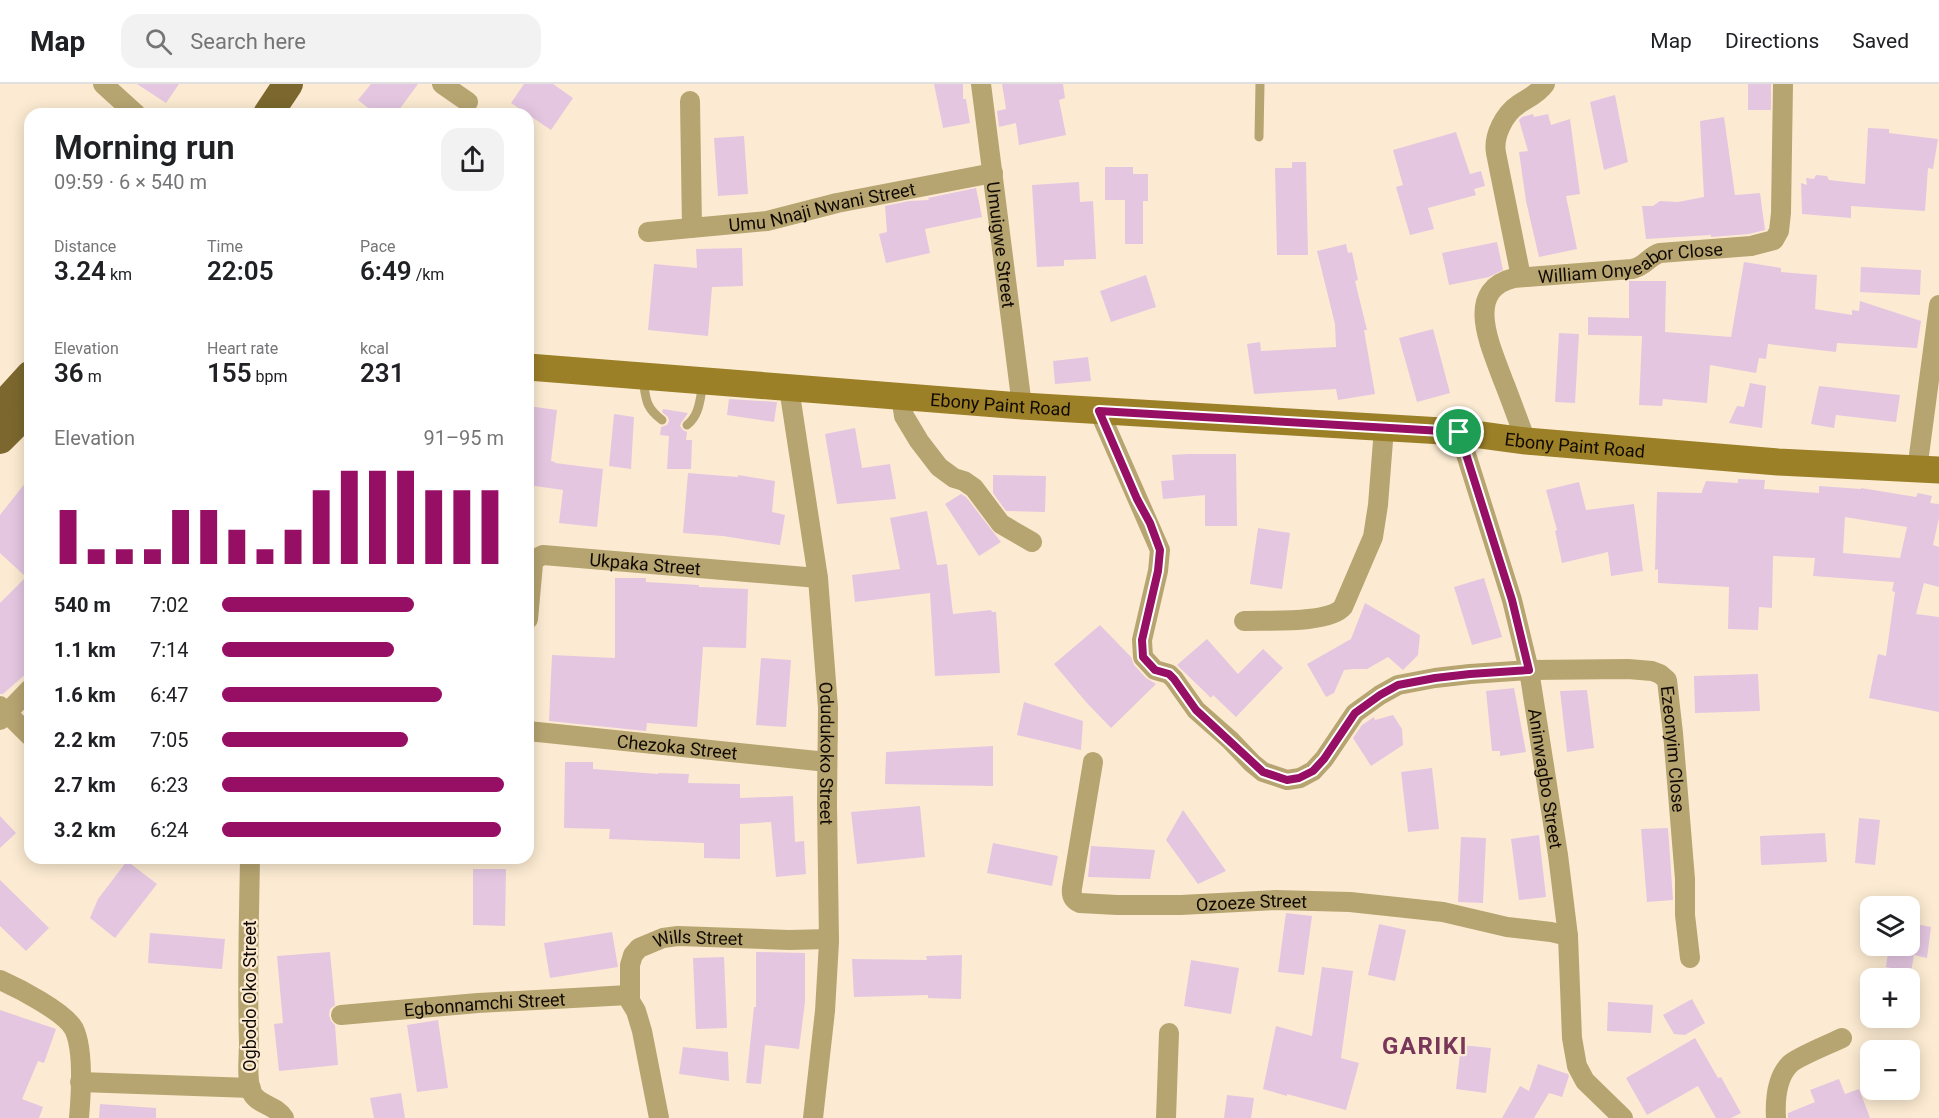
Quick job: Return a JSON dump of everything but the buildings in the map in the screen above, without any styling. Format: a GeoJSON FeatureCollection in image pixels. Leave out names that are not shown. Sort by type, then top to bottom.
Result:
{"type":"FeatureCollection","features":[{"type":"Feature","properties":{"kind":"main road"},"geometry":{"type":"LineString","coordinates":[[250,108],[266,84]]}},
{"type":"Feature","properties":{"kind":"main road"},"geometry":{"type":"LineString","coordinates":[[272,108],[288,84]]}},
{"type":"Feature","properties":{"kind":"main road"},"geometry":{"type":"LineString","coordinates":[[0,409],[24,383]]}},
{"type":"Feature","properties":{"kind":"main road"},"geometry":{"type":"LineString","coordinates":[[0,440],[24,415]]}},
{"type":"Feature","properties":{"kind":"street"},"geometry":{"type":"LineString","coordinates":[[103,84],[129,108]]}},
{"type":"Feature","properties":{"kind":"street"},"geometry":{"type":"LineString","coordinates":[[442,84],[468,102]]}},
{"type":"Feature","properties":{"kind":"street","name":"Umuigwe Street"},"geometry":{"type":"LineString","coordinates":[[981,84],[1022,406]]}},
{"type":"Feature","properties":{"kind":"street"},"geometry":{"type":"LineString","coordinates":[[1521,277],[1494,146],[1506,117],[1521,103],[1534,96],[1545,84]]}},
{"type":"Feature","properties":{"kind":"street","name":"William Onyeabor Close"},"geometry":{"type":"LineString","coordinates":[[1526,441],[1490,346],[1484,314],[1485,304],[1495,286],[1503,281],[1521,277],[1639,268],[1650,257],[1660,254],[1751,246],[1774,240],[1779,231],[1781,213],[1783,84]]}},
{"type":"Feature","properties":{"kind":"street"},"geometry":{"type":"LineString","coordinates":[[690,101],[692,228]]}},
{"type":"Feature","properties":{"kind":"street","name":"Umu Nnaji Nwani Street"},"geometry":{"type":"LineString","coordinates":[[648,232],[767,221],[837,203],[993,173]]}},
{"type":"Feature","properties":{"kind":"street"},"geometry":{"type":"LineString","coordinates":[[1928,470],[1939,305]]}},
{"type":"Feature","properties":{"kind":"street","name":"Ebony Paint Road"},"geometry":{"type":"LineString","coordinates":[[534,367],[1022,406],[1459,432],[1526,441],[1778,462],[1928,470]]}},
{"type":"Feature","properties":{"kind":"street","name":"Odudukoko Street"},"geometry":{"type":"LineString","coordinates":[[789,388],[818,578],[828,708],[829,939],[825,1011],[813,1118]]}},
{"type":"Feature","properties":{"kind":"street"},"geometry":{"type":"LineString","coordinates":[[901,396],[904,416],[939,467],[974,488],[1000,524],[1032,542]]}},
{"type":"Feature","properties":{"kind":"street"},"geometry":{"type":"LineString","coordinates":[[1099,411],[1160,550],[1158,571],[1142,640],[1143,657],[1155,670],[1169,674],[1196,710],[1263,772],[1287,780],[1299,778],[1313,771],[1324,759],[1355,713],[1398,685],[1459,675],[1529,670]]}},
{"type":"Feature","properties":{"kind":"street"},"geometry":{"type":"LineString","coordinates":[[1244,621],[1324,617],[1339,611],[1343,606],[1372,537],[1378,505],[1384,428]]}},
{"type":"Feature","properties":{"kind":"street","name":"Aninwagbo Street"},"geometry":{"type":"LineString","coordinates":[[1459,432],[1512,600],[1529,670],[1558,855],[1568,936],[1572,1038],[1577,1066],[1585,1081],[1623,1118]]}},
{"type":"Feature","properties":{"kind":"street","name":"Ukpaka Street"},"geometry":{"type":"LineString","coordinates":[[534,562],[543,555],[818,578]]}},
{"type":"Feature","properties":{"kind":"street","name":"Ezeonyim Close"},"geometry":{"type":"LineString","coordinates":[[1529,670],[1628,669],[1652,671],[1667,680],[1674,734],[1685,879],[1685,915],[1690,958]]}},
{"type":"Feature","properties":{"kind":"street"},"geometry":{"type":"LineString","coordinates":[[24,694],[2,713],[24,731]]}},
{"type":"Feature","properties":{"kind":"street","name":"Chezoka Street"},"geometry":{"type":"LineString","coordinates":[[534,732],[827,762]]}},
{"type":"Feature","properties":{"kind":"street","name":"Ozoeze Street"},"geometry":{"type":"LineString","coordinates":[[1093,762],[1071,888],[1071,895],[1075,901],[1080,903],[1181,905],[1276,900],[1350,902],[1461,915],[1507,927],[1568,936]]}},
{"type":"Feature","properties":{"kind":"street","name":"Ogbodo Oko Street"},"geometry":{"type":"LineString","coordinates":[[250,864],[248,1019],[251,1088],[252,1094],[279,1111],[284,1118]]}},
{"type":"Feature","properties":{"kind":"street","name":"Wills Street"},"geometry":{"type":"LineString","coordinates":[[659,1118],[642,1031],[629,995],[630,965],[633,955],[639,948],[663,938],[692,936],[789,940],[829,939]]}},
{"type":"Feature","properties":{"kind":"street"},"geometry":{"type":"LineString","coordinates":[[0,980],[42,1002],[73,1028],[80,1048],[79,1118]]}},
{"type":"Feature","properties":{"kind":"street","name":"Egbonnamchi Street"},"geometry":{"type":"LineString","coordinates":[[341,1015],[478,1003],[629,995]]}},
{"type":"Feature","properties":{"kind":"street"},"geometry":{"type":"LineString","coordinates":[[1166,1118],[1169,1033]]}},
{"type":"Feature","properties":{"kind":"street"},"geometry":{"type":"LineString","coordinates":[[1776,1118],[1777,1089],[1791,1063],[1842,1038]]}},
{"type":"Feature","properties":{"kind":"street"},"geometry":{"type":"LineString","coordinates":[[80,1082],[251,1088]]}},
{"type":"Feature","properties":{"kind":"lane"},"geometry":{"type":"LineString","coordinates":[[1259,137],[1260,84]]}},
{"type":"Feature","properties":{"kind":"lane"},"geometry":{"type":"LineString","coordinates":[[643,376],[647,405],[662,420]]}},
{"type":"Feature","properties":{"kind":"lane"},"geometry":{"type":"LineString","coordinates":[[687,424],[693,420],[698,411],[704,381]]}},
{"type":"Feature","properties":{"kind":"district","name":"GARIKI"},"geometry":{"type":"Point","coordinates":[1425,1046]}},
{"type":"Feature","properties":{"kind":"route"},"geometry":{"type":"LineString","coordinates":[[1099,411],[1459,432],[1512,600],[1529,670],[1435,678],[1398,685],[1355,713],[1324,759],[1313,771],[1299,778],[1287,780],[1263,772],[1196,710],[1169,674],[1155,670],[1143,657],[1143,631],[1158,571],[1160,550],[1099,411]]}}]}
